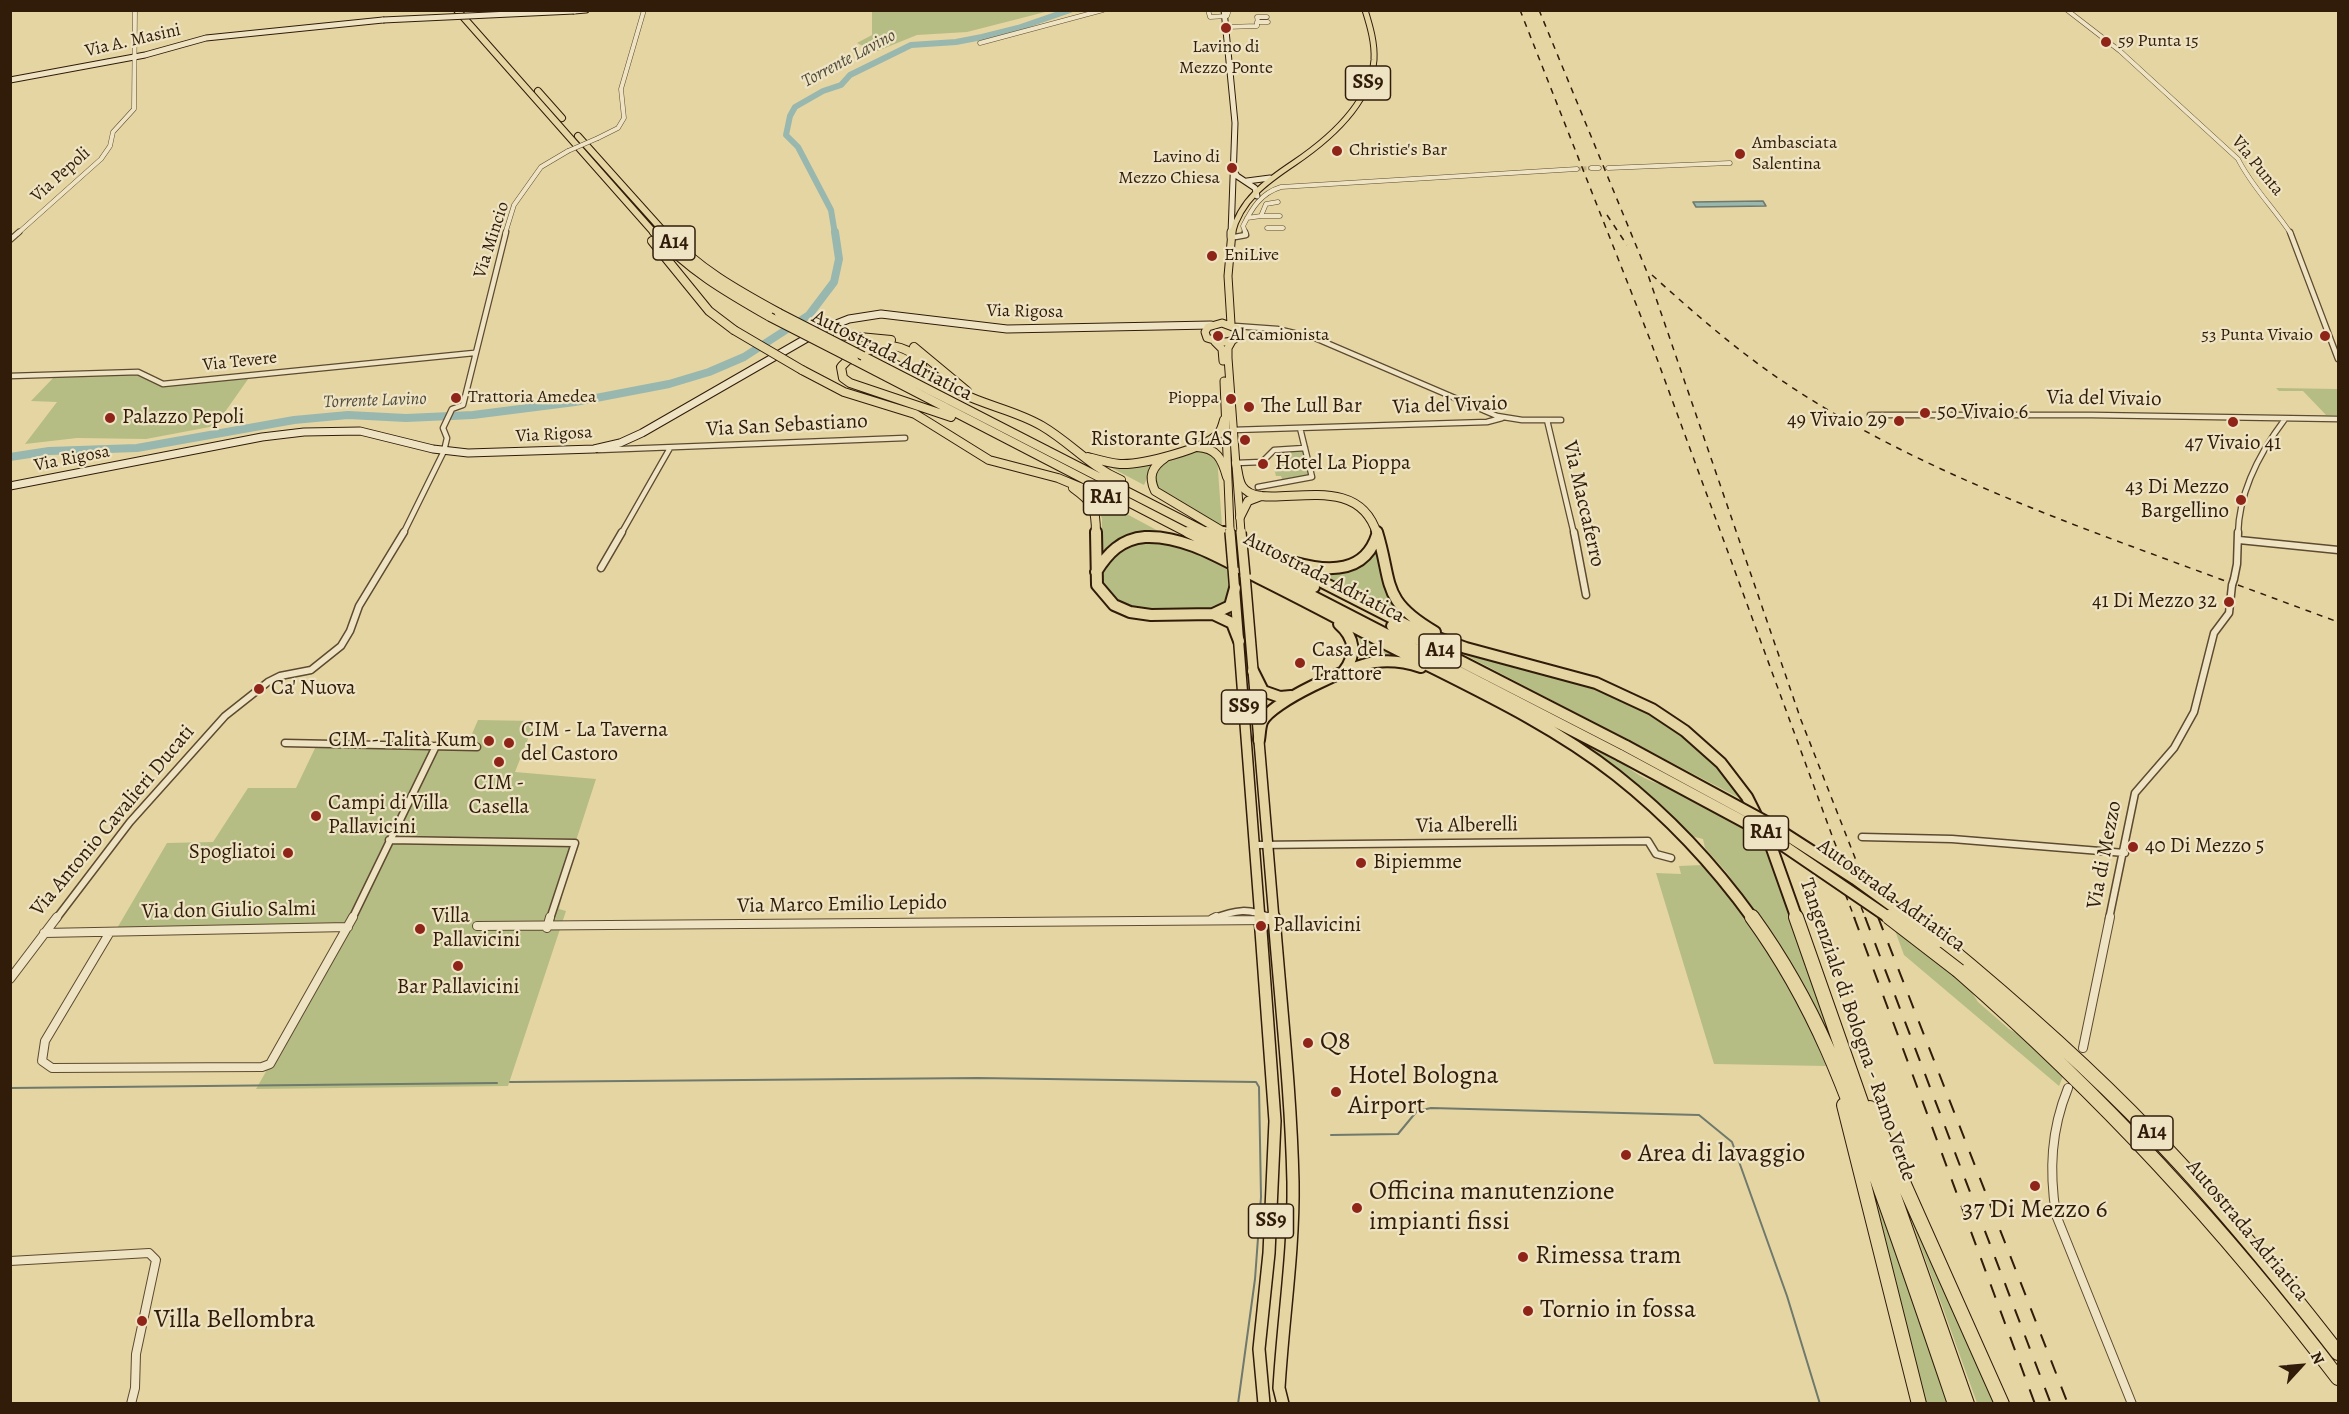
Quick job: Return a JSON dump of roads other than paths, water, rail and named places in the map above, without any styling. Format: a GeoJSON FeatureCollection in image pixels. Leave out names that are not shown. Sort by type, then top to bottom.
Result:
{"type":"FeatureCollection","features":[{"type":"Feature","properties":{"kind":"highway","name":"Autostrada Adriatica"},"geometry":{"type":"LineString","coordinates":[[457,10],[668,248],[719,288],[1102,479],[1623,751],[1806,859],[1880,910],[1959,971],[2075,1074],[2166,1168],[2249,1264],[2338,1378]]}},
{"type":"Feature","properties":{"kind":"highway","name":"Autostrada Adriatica"},"geometry":{"type":"LineString","coordinates":[[466,10],[681,250],[717,278],[774,315]]}},
{"type":"Feature","properties":{"kind":"highway"},"geometry":{"type":"LineString","coordinates":[[636,213],[638,223],[698,299],[717,318],[801,370],[844,393],[915,414]]}},
{"type":"Feature","properties":{"kind":"highway"},"geometry":{"type":"LineString","coordinates":[[774,315],[838,334],[891,340],[912,346],[984,402]]}},
{"type":"Feature","properties":{"kind":"highway"},"geometry":{"type":"LineString","coordinates":[[915,414],[891,400],[846,385],[837,376],[836,369],[839,362],[852,352],[883,345],[912,352],[933,384],[1011,424],[1102,479]]}},
{"type":"Feature","properties":{"kind":"highway"},"geometry":{"type":"LineString","coordinates":[[984,402],[959,392],[915,365],[888,352],[864,351],[852,356],[841,367],[843,378],[850,383],[938,412],[1019,446]]}},
{"type":"Feature","properties":{"kind":"highway","name":"Autostrada Adriatica"},"geometry":{"type":"LineString","coordinates":[[858,358],[1019,446],[1768,823],[1855,879],[1939,940],[2056,1040],[2150,1132],[2243,1234],[2338,1353]]}},
{"type":"Feature","properties":{"kind":"highway","name":"RA1"},"geometry":{"type":"LineString","coordinates":[[984,402],[1028,419],[1051,432],[1071,449],[1115,478],[1225,529]]}},
{"type":"Feature","properties":{"kind":"highway","name":"RA1"},"geometry":{"type":"LineString","coordinates":[[915,414],[979,454],[999,463],[1058,478],[1110,500],[1225,561]]}},
{"type":"Feature","properties":{"kind":"highway"},"geometry":{"type":"LineString","coordinates":[[1071,449],[1098,461],[1119,465],[1143,464],[1165,458],[1218,435],[1224,420]]}},
{"type":"Feature","properties":{"kind":"highway"},"geometry":{"type":"LineString","coordinates":[[1191,447],[1209,447],[1218,451],[1222,456],[1227,477]]}},
{"type":"Feature","properties":{"kind":"highway"},"geometry":{"type":"LineString","coordinates":[[1165,458],[1157,464],[1150,475],[1155,491],[1225,529]]}},
{"type":"Feature","properties":{"kind":"highway"},"geometry":{"type":"LineString","coordinates":[[1236,463],[1244,489],[1252,494],[1314,494],[1339,497],[1365,511],[1372,519],[1377,531],[1390,590],[1408,614],[1447,638],[1529,664]]}},
{"type":"Feature","properties":{"kind":"highway"},"geometry":{"type":"LineString","coordinates":[[1058,478],[1077,490],[1093,505],[1097,522],[1097,585],[1114,605],[1130,612],[1151,615],[1213,614],[1230,606],[1235,588]]}},
{"type":"Feature","properties":{"kind":"highway"},"geometry":{"type":"LineString","coordinates":[[1240,517],[1248,501],[1263,495]]}},
{"type":"Feature","properties":{"kind":"highway","name":"Tangenziale di Bologna - Ramo Verde"},"geometry":{"type":"LineString","coordinates":[[1225,529],[1252,547],[1416,630],[1466,648],[1596,684],[1635,700],[1685,731],[1721,763],[1742,789],[1759,817],[1826,999],[1967,1404]]}},
{"type":"Feature","properties":{"kind":"highway"},"geometry":{"type":"LineString","coordinates":[[1252,547],[1305,566],[1332,569],[1354,564],[1363,558],[1374,546],[1377,531]]}},
{"type":"Feature","properties":{"kind":"highway"},"geometry":{"type":"LineString","coordinates":[[1096,573],[1104,558],[1113,549],[1130,541],[1152,537],[1185,543],[1225,561]]}},
{"type":"Feature","properties":{"kind":"highway","name":"Tangenziale di Bologna - Ramo Verde"},"geometry":{"type":"LineString","coordinates":[[1225,561],[1545,727],[1579,748],[1628,784],[1674,827],[1713,869],[1752,918],[1785,966],[1817,1025],[1858,1125],[1955,1404]]}},
{"type":"Feature","properties":{"kind":"highway"},"geometry":{"type":"LineString","coordinates":[[1261,579],[1347,630],[1353,642],[1354,653],[1350,666],[1343,673]]}},
{"type":"Feature","properties":{"kind":"highway"},"geometry":{"type":"LineString","coordinates":[[1213,614],[1232,623],[1239,641]]}},
{"type":"Feature","properties":{"kind":"highway"},"geometry":{"type":"LineString","coordinates":[[1260,740],[1263,721],[1270,711],[1343,673],[1373,662],[1401,662],[1422,667],[1485,696]]}},
{"type":"Feature","properties":{"kind":"highway"},"geometry":{"type":"LineString","coordinates":[[1253,671],[1259,687],[1268,694],[1286,697],[1306,692]]}},
{"type":"Feature","properties":{"kind":"highway"},"geometry":{"type":"LineString","coordinates":[[1826,999],[1885,1141],[2002,1404]]}},
{"type":"Feature","properties":{"kind":"highway"},"geometry":{"type":"LineString","coordinates":[[1817,1025],[1850,1126],[1919,1404]]}},
{"type":"Feature","properties":{"kind":"main road","name":"Via A. Masini"},"geometry":{"type":"LineString","coordinates":[[10,80],[134,57],[195,40],[225,35],[383,20],[586,10]]}},
{"type":"Feature","properties":{"kind":"main road","name":"SS9"},"geometry":{"type":"LineString","coordinates":[[1264,1404],[1258,1349],[1269,1253],[1275,1121],[1265,917],[1267,845],[1228,348],[1236,339],[1239,331],[1233,325],[1228,310],[1231,246],[1240,214],[1248,201],[1326,138],[1348,115],[1364,93],[1374,61],[1372,36],[1365,11]]}},
{"type":"Feature","properties":{"kind":"main road"},"geometry":{"type":"LineString","coordinates":[[1224,13],[1234,100],[1231,184],[1233,237]]}},
{"type":"Feature","properties":{"kind":"main road"},"geometry":{"type":"LineString","coordinates":[[1232,168],[1257,195]]}},
{"type":"Feature","properties":{"kind":"main road","name":"SS9"},"geometry":{"type":"LineString","coordinates":[[1233,237],[1257,195],[1270,178],[1284,170]]}},
{"type":"Feature","properties":{"kind":"main road"},"geometry":{"type":"LineString","coordinates":[[1231,184],[1270,178]]}},
{"type":"Feature","properties":{"kind":"main road"},"geometry":{"type":"LineString","coordinates":[[1231,198],[1248,201]]}},
{"type":"Feature","properties":{"kind":"main road"},"geometry":{"type":"LineString","coordinates":[[1228,310],[1206,329],[1205,335],[1215,342],[1236,339]]}},
{"type":"Feature","properties":{"kind":"main road","name":"Via Rigosa"},"geometry":{"type":"LineString","coordinates":[[10,486],[262,437],[304,432],[370,432],[444,451],[468,453],[580,451],[607,446],[632,438],[821,330],[856,317],[888,314],[1007,329],[1181,327],[1214,324]]}},
{"type":"Feature","properties":{"kind":"main road"},"geometry":{"type":"LineString","coordinates":[[1214,324],[1233,325]]}},
{"type":"Feature","properties":{"kind":"main road","name":"Via Rigosa"},"geometry":{"type":"LineString","coordinates":[[1181,327],[1205,335]]}},
{"type":"Feature","properties":{"kind":"main road","name":"SS9"},"geometry":{"type":"LineString","coordinates":[[1215,342],[1222,349],[1227,477],[1225,529],[1235,588],[1255,845],[1288,1093],[1293,1230],[1289,1298],[1280,1369],[1279,1388],[1283,1404]]}},
{"type":"Feature","properties":{"kind":"street","name":"Via Pepoli"},"geometry":{"type":"LineString","coordinates":[[10,240],[101,159],[110,146],[113,132],[134,109],[135,10]]}},
{"type":"Feature","properties":{"kind":"street","name":"Via Mincio"},"geometry":{"type":"LineString","coordinates":[[444,451],[447,438],[444,425],[452,409],[463,405],[474,353],[514,205],[541,167],[551,159],[598,138],[622,124],[624,118],[621,89],[644,10]]}},
{"type":"Feature","properties":{"kind":"street"},"geometry":{"type":"LineString","coordinates":[[980,43],[1104,10]]}},
{"type":"Feature","properties":{"kind":"street"},"geometry":{"type":"LineString","coordinates":[[1208,10],[1210,17],[1224,13],[1228,16],[1229,10]]}},
{"type":"Feature","properties":{"kind":"street","name":"Via Punta"},"geometry":{"type":"LineString","coordinates":[[2067,10],[2120,51],[2238,159],[2250,182],[2294,236],[2338,358]]}},
{"type":"Feature","properties":{"kind":"street"},"geometry":{"type":"LineString","coordinates":[[1226,27],[1257,27],[1258,22],[1268,19]]}},
{"type":"Feature","properties":{"kind":"street"},"geometry":{"type":"LineString","coordinates":[[1608,168],[1730,163]]}},
{"type":"Feature","properties":{"kind":"street"},"geometry":{"type":"LineString","coordinates":[[1591,168],[1599,168]]}},
{"type":"Feature","properties":{"kind":"street"},"geometry":{"type":"LineString","coordinates":[[1233,237],[1247,235],[1243,228],[1247,218],[1265,193],[1281,186],[1577,169]]}},
{"type":"Feature","properties":{"kind":"street"},"geometry":{"type":"LineString","coordinates":[[1261,216],[1266,204],[1278,202]]}},
{"type":"Feature","properties":{"kind":"street"},"geometry":{"type":"LineString","coordinates":[[1247,218],[1277,216],[1275,228]]}},
{"type":"Feature","properties":{"kind":"street"},"geometry":{"type":"LineString","coordinates":[[1267,228],[1283,228]]}},
{"type":"Feature","properties":{"kind":"street"},"geometry":{"type":"LineString","coordinates":[[1233,325],[1282,330],[1315,338],[1502,417]]}},
{"type":"Feature","properties":{"kind":"street"},"geometry":{"type":"LineString","coordinates":[[1236,339],[1260,328]]}},
{"type":"Feature","properties":{"kind":"street","name":"Via Tevere"},"geometry":{"type":"LineString","coordinates":[[10,376],[138,372],[164,384],[474,353]]}},
{"type":"Feature","properties":{"kind":"street","name":"Via del Vivaio"},"geometry":{"type":"LineString","coordinates":[[1870,415],[2092,415],[2338,419]]}},
{"type":"Feature","properties":{"kind":"street","name":"Via del Vivaio"},"geometry":{"type":"LineString","coordinates":[[1233,430],[1487,422],[1502,417],[1561,420]]}},
{"type":"Feature","properties":{"kind":"street","name":"Via di Mezzo"},"geometry":{"type":"LineString","coordinates":[[2083,1048],[2125,854],[2135,793],[2174,748],[2194,712],[2214,633],[2229,613],[2233,582],[2238,567],[2239,520],[2253,467],[2285,419]]}},
{"type":"Feature","properties":{"kind":"street","name":"Via Maccaferro"},"geometry":{"type":"LineString","coordinates":[[1547,420],[1569,506],[1586,595]]}},
{"type":"Feature","properties":{"kind":"street"},"geometry":{"type":"LineString","coordinates":[[1258,486],[1312,477],[1300,428]]}},
{"type":"Feature","properties":{"kind":"street","name":"Via San Sebastiano"},"geometry":{"type":"LineString","coordinates":[[580,451],[905,438]]}},
{"type":"Feature","properties":{"kind":"street"},"geometry":{"type":"LineString","coordinates":[[1236,463],[1262,462],[1274,450],[1305,447]]}},
{"type":"Feature","properties":{"kind":"street"},"geometry":{"type":"LineString","coordinates":[[601,568],[670,448]]}},
{"type":"Feature","properties":{"kind":"street","name":"Via Antonio Cavalieri Ducati"},"geometry":{"type":"LineString","coordinates":[[10,979],[130,822],[225,716],[253,693],[280,676],[311,670],[340,646],[350,631],[359,606],[409,525],[444,451]]}},
{"type":"Feature","properties":{"kind":"street"},"geometry":{"type":"LineString","coordinates":[[2239,540],[2338,550]]}},
{"type":"Feature","properties":{"kind":"street"},"geometry":{"type":"LineString","coordinates":[[285,743],[477,747]]}},
{"type":"Feature","properties":{"kind":"street","name":"Via don Giulio Salmi"},"geometry":{"type":"LineString","coordinates":[[110,932],[45,1041],[42,1061],[52,1068],[262,1067],[270,1064],[276,1057],[342,933],[348,927],[388,840],[436,746]]}},
{"type":"Feature","properties":{"kind":"street"},"geometry":{"type":"LineString","coordinates":[[1862,837],[1953,838],[2125,854]]}},
{"type":"Feature","properties":{"kind":"street"},"geometry":{"type":"LineString","coordinates":[[388,840],[575,843],[547,928]]}},
{"type":"Feature","properties":{"kind":"street","name":"Via Alberelli"},"geometry":{"type":"LineString","coordinates":[[1255,845],[1648,841],[1659,858],[1671,858]]}},
{"type":"Feature","properties":{"kind":"street","name":"Via Marco Emilio Lepido"},"geometry":{"type":"LineString","coordinates":[[477,926],[547,928],[1208,921],[1265,917]]}},
{"type":"Feature","properties":{"kind":"street","name":"Via don Giulio Salmi"},"geometry":{"type":"LineString","coordinates":[[44,933],[348,927]]}},
{"type":"Feature","properties":{"kind":"street"},"geometry":{"type":"LineString","coordinates":[[2068,1088],[2061,1104],[2051,1158],[2050,1183],[2056,1215],[2132,1404]]}},
{"type":"Feature","properties":{"kind":"street"},"geometry":{"type":"LineString","coordinates":[[1273,1093],[1288,1093]]}},
{"type":"Feature","properties":{"kind":"street"},"geometry":{"type":"LineString","coordinates":[[10,1260],[148,1253],[153,1256],[156,1266],[142,1322],[131,1404]]}},
{"type":"Feature","properties":{"kind":"water"},"geometry":{"type":"Polygon","coordinates":[[[1763,201],[1766,206],[1696,207],[1693,202],[1763,201]]]}},
{"type":"Feature","properties":{"kind":"waterway","name":"Torrente Lavino"},"geometry":{"type":"LineString","coordinates":[[835,234],[831,210],[798,147],[786,135],[790,116],[795,107],[823,91],[841,85],[850,75],[911,45],[956,42],[982,37],[1018,28],[1070,10]]}},
{"type":"Feature","properties":{"kind":"waterway","name":"Torrente Lavino"},"geometry":{"type":"LineString","coordinates":[[10,457],[49,451],[137,448],[294,420],[348,415],[406,418],[473,415],[575,402],[669,384],[709,372],[744,357],[809,315],[834,282],[839,259],[835,232]]}},
{"type":"Feature","properties":{"kind":"waterway"},"geometry":{"type":"LineString","coordinates":[[510,1082],[978,1078],[1256,1082],[1259,1087],[1261,1197],[1255,1279],[1238,1404]]}},
{"type":"Feature","properties":{"kind":"waterway"},"geometry":{"type":"LineString","coordinates":[[10,1088],[497,1083]]}},
{"type":"Feature","properties":{"kind":"waterway"},"geometry":{"type":"LineString","coordinates":[[1331,1135],[1398,1134],[1417,1111],[1431,1108],[1699,1115],[1732,1142],[1787,1296],[1820,1404]]}},
{"type":"Feature","properties":{"kind":"tunnel"},"geometry":{"type":"LineString","coordinates":[[1577,169],[1591,168]]}},
{"type":"Feature","properties":{"kind":"railway"},"geometry":{"type":"LineString","coordinates":[[1520,10],[1649,337],[1834,841],[1866,919]]}},
{"type":"Feature","properties":{"kind":"railway"},"geometry":{"type":"LineString","coordinates":[[1539,10],[1647,272],[1801,720],[1879,919]]}},
{"type":"Feature","properties":{"kind":"railway"},"geometry":{"type":"LineString","coordinates":[[1607,215],[1627,245]]}},
{"type":"Feature","properties":{"kind":"railway"},"geometry":{"type":"LineString","coordinates":[[1652,275],[1761,366],[1830,411],[1884,441],[1997,494],[2228,582]]}},
{"type":"Feature","properties":{"kind":"railway"},"geometry":{"type":"LineString","coordinates":[[2238,585],[2338,622]]}},
{"type":"Feature","properties":{"kind":"railway"},"geometry":{"type":"LineString","coordinates":[[1828,850],[1855,919]]}},
{"type":"Feature","properties":{"kind":"railway"},"geometry":{"type":"LineString","coordinates":[[1854,917],[2035,1404]]}},
{"type":"Feature","properties":{"kind":"railway"},"geometry":{"type":"LineString","coordinates":[[1865,917],[2051,1404]]}},
{"type":"Feature","properties":{"kind":"railway"},"geometry":{"type":"LineString","coordinates":[[1878,917],[2068,1404]]}},
{"type":"Feature","properties":{"kind":"place","name":"Lavino di Mezzo Ponte"},"geometry":{"type":"Point","coordinates":[1226,28]}},
{"type":"Feature","properties":{"kind":"place","name":"59 Punta 15"},"geometry":{"type":"Point","coordinates":[2106,42]}},
{"type":"Feature","properties":{"kind":"place","name":"Christie's Bar"},"geometry":{"type":"Point","coordinates":[1337,151]}},
{"type":"Feature","properties":{"kind":"place","name":"Ambasciata Salentina"},"geometry":{"type":"Point","coordinates":[1740,154]}},
{"type":"Feature","properties":{"kind":"place","name":"Lavino di Mezzo Chiesa"},"geometry":{"type":"Point","coordinates":[1232,168]}},
{"type":"Feature","properties":{"kind":"place","name":"EniLive"},"geometry":{"type":"Point","coordinates":[1212,256]}},
{"type":"Feature","properties":{"kind":"place","name":"Al camionista"},"geometry":{"type":"Point","coordinates":[1218,336]}},
{"type":"Feature","properties":{"kind":"place","name":"53 Punta Vivaio"},"geometry":{"type":"Point","coordinates":[2325,336]}},
{"type":"Feature","properties":{"kind":"place","name":"Trattoria Amedea"},"geometry":{"type":"Point","coordinates":[456,398]}},
{"type":"Feature","properties":{"kind":"place","name":"Pioppa"},"geometry":{"type":"Point","coordinates":[1231,399]}},
{"type":"Feature","properties":{"kind":"place","name":"The Lull Bar"},"geometry":{"type":"Point","coordinates":[1249,407]}},
{"type":"Feature","properties":{"kind":"place","name":"50 Vivaio 6"},"geometry":{"type":"Point","coordinates":[1925,413]}},
{"type":"Feature","properties":{"kind":"place","name":"Palazzo Pepoli"},"geometry":{"type":"Point","coordinates":[110,418]}},
{"type":"Feature","properties":{"kind":"place","name":"49 Vivaio 29"},"geometry":{"type":"Point","coordinates":[1899,421]}},
{"type":"Feature","properties":{"kind":"place","name":"47 Vivaio 41"},"geometry":{"type":"Point","coordinates":[2233,422]}},
{"type":"Feature","properties":{"kind":"place","name":"Ristorante GLAS"},"geometry":{"type":"Point","coordinates":[1245,440]}},
{"type":"Feature","properties":{"kind":"place","name":"Hotel La Pioppa"},"geometry":{"type":"Point","coordinates":[1263,464]}},
{"type":"Feature","properties":{"kind":"place","name":"43 Di Mezzo Bargellino"},"geometry":{"type":"Point","coordinates":[2241,500]}},
{"type":"Feature","properties":{"kind":"place","name":"41 Di Mezzo 32"},"geometry":{"type":"Point","coordinates":[2229,602]}},
{"type":"Feature","properties":{"kind":"place","name":"Casa del Trattore"},"geometry":{"type":"Point","coordinates":[1300,663]}},
{"type":"Feature","properties":{"kind":"place","name":"Ca' Nuova"},"geometry":{"type":"Point","coordinates":[259,689]}},
{"type":"Feature","properties":{"kind":"place","name":"CIM - Talità Kum"},"geometry":{"type":"Point","coordinates":[489,741]}},
{"type":"Feature","properties":{"kind":"place","name":"CIM - La Taverna del Castoro"},"geometry":{"type":"Point","coordinates":[509,743]}},
{"type":"Feature","properties":{"kind":"place","name":"CIM - Casella"},"geometry":{"type":"Point","coordinates":[499,762]}},
{"type":"Feature","properties":{"kind":"place","name":"Campi di Villa Pallavicini"},"geometry":{"type":"Point","coordinates":[316,816]}},
{"type":"Feature","properties":{"kind":"place","name":"40 Di Mezzo 5"},"geometry":{"type":"Point","coordinates":[2133,847]}},
{"type":"Feature","properties":{"kind":"place","name":"Spogliatoi"},"geometry":{"type":"Point","coordinates":[288,853]}},
{"type":"Feature","properties":{"kind":"place","name":"Bipiemme"},"geometry":{"type":"Point","coordinates":[1361,863]}},
{"type":"Feature","properties":{"kind":"place","name":"Pallavicini"},"geometry":{"type":"Point","coordinates":[1261,926]}},
{"type":"Feature","properties":{"kind":"place","name":"Villa Pallavicini"},"geometry":{"type":"Point","coordinates":[420,929]}},
{"type":"Feature","properties":{"kind":"place","name":"Bar Pallavicini"},"geometry":{"type":"Point","coordinates":[458,966]}},
{"type":"Feature","properties":{"kind":"place","name":"Q8"},"geometry":{"type":"Point","coordinates":[1308,1043]}},
{"type":"Feature","properties":{"kind":"place","name":"Hotel Bologna Airport"},"geometry":{"type":"Point","coordinates":[1336,1092]}},
{"type":"Feature","properties":{"kind":"place","name":"Area di lavaggio"},"geometry":{"type":"Point","coordinates":[1626,1155]}},
{"type":"Feature","properties":{"kind":"place","name":"37 Di Mezzo 6"},"geometry":{"type":"Point","coordinates":[2035,1186]}},
{"type":"Feature","properties":{"kind":"place","name":"Officina manutenzione impianti fissi"},"geometry":{"type":"Point","coordinates":[1357,1208]}},
{"type":"Feature","properties":{"kind":"place","name":"Rimessa tram"},"geometry":{"type":"Point","coordinates":[1523,1257]}},
{"type":"Feature","properties":{"kind":"place","name":"Tornio in fossa"},"geometry":{"type":"Point","coordinates":[1528,1311]}},
{"type":"Feature","properties":{"kind":"place","name":"Villa Bellombra"},"geometry":{"type":"Point","coordinates":[142,1321]}}]}
